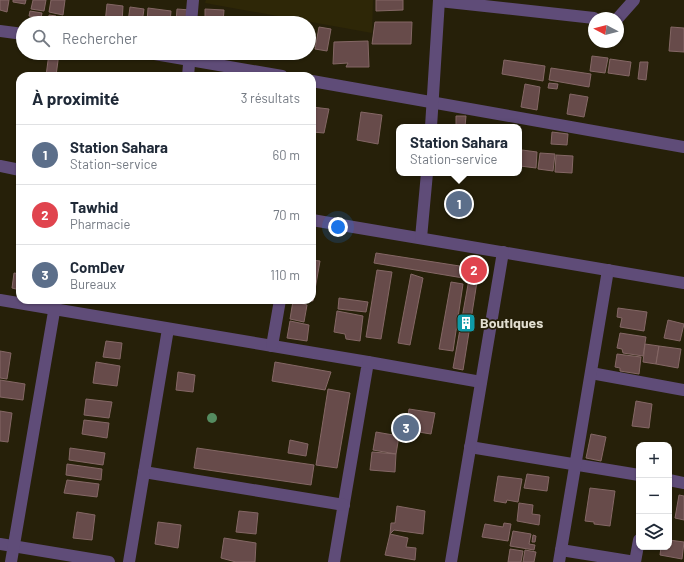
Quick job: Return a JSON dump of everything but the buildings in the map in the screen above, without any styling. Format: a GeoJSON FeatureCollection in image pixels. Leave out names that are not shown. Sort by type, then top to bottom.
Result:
{"type":"FeatureCollection","features":[{"type":"Feature","properties":{"kind":"street"},"geometry":{"type":"LineString","coordinates":[[192,16],[193,0]]}},
{"type":"Feature","properties":{"kind":"street"},"geometry":{"type":"LineString","coordinates":[[431,124],[439,0],[588,17]]}},
{"type":"Feature","properties":{"kind":"street"},"geometry":{"type":"LineString","coordinates":[[623,12],[634,0]]}},
{"type":"Feature","properties":{"kind":"street"},"geometry":{"type":"LineString","coordinates":[[0,31],[16,33]]}},
{"type":"Feature","properties":{"kind":"street"},"geometry":{"type":"LineString","coordinates":[[188,72],[190,60]]}},
{"type":"Feature","properties":{"kind":"street"},"geometry":{"type":"LineString","coordinates":[[208,60],[264,72]]}},
{"type":"Feature","properties":{"kind":"street"},"geometry":{"type":"LineString","coordinates":[[316,83],[684,147]]}},
{"type":"Feature","properties":{"kind":"street"},"geometry":{"type":"LineString","coordinates":[[0,166],[16,169]]}},
{"type":"Feature","properties":{"kind":"street"},"geometry":{"type":"LineString","coordinates":[[421,238],[427,176]]}},
{"type":"Feature","properties":{"kind":"street"},"geometry":{"type":"LineString","coordinates":[[316,221],[684,283]]}},
{"type":"Feature","properties":{"kind":"street"},"geometry":{"type":"LineString","coordinates":[[451,562],[503,252]]}},
{"type":"Feature","properties":{"kind":"street"},"geometry":{"type":"LineString","coordinates":[[559,562],[608,270]]}},
{"type":"Feature","properties":{"kind":"street"},"geometry":{"type":"LineString","coordinates":[[0,300],[16,301]]}},
{"type":"Feature","properties":{"kind":"street"},"geometry":{"type":"LineString","coordinates":[[44,304],[168,328],[481,382]]}},
{"type":"Feature","properties":{"kind":"street"},"geometry":{"type":"LineString","coordinates":[[272,346],[279,304]]}},
{"type":"Feature","properties":{"kind":"street"},"geometry":{"type":"LineString","coordinates":[[11,562],[55,305]]}},
{"type":"Feature","properties":{"kind":"street"},"geometry":{"type":"LineString","coordinates":[[129,562],[168,328]]}},
{"type":"Feature","properties":{"kind":"street"},"geometry":{"type":"LineString","coordinates":[[334,562],[368,362]]}},
{"type":"Feature","properties":{"kind":"street"},"geometry":{"type":"LineString","coordinates":[[591,373],[684,390]]}},
{"type":"Feature","properties":{"kind":"street"},"geometry":{"type":"LineString","coordinates":[[470,447],[636,475]]}},
{"type":"Feature","properties":{"kind":"street"},"geometry":{"type":"LineString","coordinates":[[144,472],[344,505]]}},
{"type":"Feature","properties":{"kind":"street"},"geometry":{"type":"LineString","coordinates":[[672,481],[684,483]]}},
{"type":"Feature","properties":{"kind":"street"},"geometry":{"type":"LineString","coordinates":[[0,544],[109,562]]}},
{"type":"Feature","properties":{"kind":"street"},"geometry":{"type":"LineString","coordinates":[[561,550],[635,562],[637,550]]}},
{"type":"Feature","properties":{"kind":"shaded area"},"geometry":{"type":"Polygon","coordinates":[[[206,0],[373,0],[372,33],[316,23],[316,16],[277,16],[205,3],[206,0]]]}},
{"type":"Feature","properties":{"kind":"place","name":"Station Sahara"},"geometry":{"type":"Point","coordinates":[459,204]}},
{"type":"Feature","properties":{"kind":"place","name":"Tawhid"},"geometry":{"type":"Point","coordinates":[474,270]}},
{"type":"Feature","properties":{"kind":"place","name":"Boutiques"},"geometry":{"type":"Point","coordinates":[466,323]}},
{"type":"Feature","properties":{"kind":"place","name":"ComDev"},"geometry":{"type":"Point","coordinates":[406,428]}}]}
